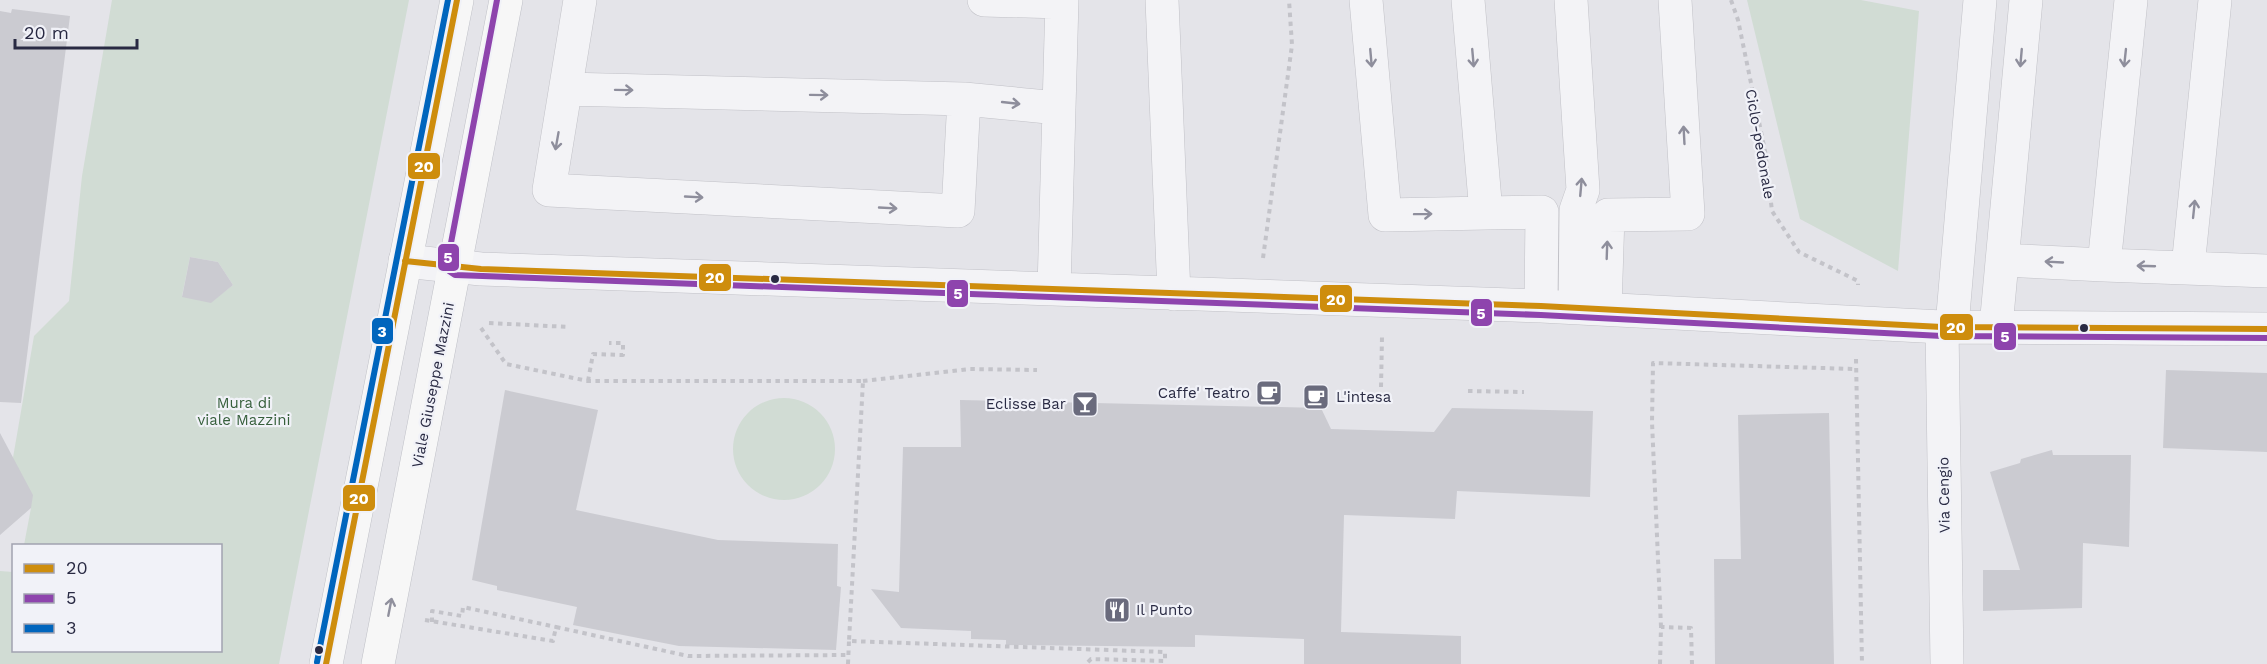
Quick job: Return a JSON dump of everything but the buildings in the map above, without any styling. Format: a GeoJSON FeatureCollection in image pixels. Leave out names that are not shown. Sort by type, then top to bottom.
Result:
{"type":"FeatureCollection","features":[{"type":"Feature","properties":{"kind":"main road"},"geometry":{"type":"LineString","coordinates":[[326,664],[457,0]]}},
{"type":"Feature","properties":{"kind":"main road","name":"Viale Giuseppe Mazzini"},"geometry":{"type":"LineString","coordinates":[[384,663],[389,612],[506,0]]}},
{"type":"Feature","properties":{"kind":"street"},"geometry":{"type":"LineString","coordinates":[[580,0],[549,190],[958,211],[964,99]]}},
{"type":"Feature","properties":{"kind":"street"},"geometry":{"type":"LineString","coordinates":[[984,0],[1062,1],[1054,289]]}},
{"type":"Feature","properties":{"kind":"street"},"geometry":{"type":"LineString","coordinates":[[1162,0],[1174,294]]}},
{"type":"Feature","properties":{"kind":"street"},"geometry":{"type":"LineString","coordinates":[[1366,0],[1385,215],[1542,212],[1541,306]]}},
{"type":"Feature","properties":{"kind":"street"},"geometry":{"type":"LineString","coordinates":[[1468,0],[1485,213]]}},
{"type":"Feature","properties":{"kind":"street"},"geometry":{"type":"LineString","coordinates":[[1571,0],[1583,190],[1576,210],[1590,308]]}},
{"type":"Feature","properties":{"kind":"street"},"geometry":{"type":"LineString","coordinates":[[1590,308],[1608,215],[1688,214],[1675,0]]}},
{"type":"Feature","properties":{"kind":"street","name":"Via Cengio"},"geometry":{"type":"LineString","coordinates":[[1947,664],[1947,326],[1980,0]]}},
{"type":"Feature","properties":{"kind":"street"},"geometry":{"type":"LineString","coordinates":[[1996,327],[2026,0]]}},
{"type":"Feature","properties":{"kind":"street"},"geometry":{"type":"LineString","coordinates":[[2104,265],[2131,0]]}},
{"type":"Feature","properties":{"kind":"street"},"geometry":{"type":"LineString","coordinates":[[2188,267],[2215,0]]}},
{"type":"Feature","properties":{"kind":"street"},"geometry":{"type":"LineString","coordinates":[[566,89],[964,99],[1058,108]]}},
{"type":"Feature","properties":{"kind":"street"},"geometry":{"type":"LineString","coordinates":[[2002,260],[2267,271]]}},
{"type":"Feature","properties":{"kind":"street"},"geometry":{"type":"LineString","coordinates":[[405,261],[456,266],[1590,308],[1947,326],[2267,329]]}},
{"type":"Feature","properties":{"kind":"path"},"geometry":{"type":"LineString","coordinates":[[1258,297],[1292,45],[1288,0]]}},
{"type":"Feature","properties":{"kind":"path","name":"Ciclo-pedonale"},"geometry":{"type":"LineString","coordinates":[[1731,0],[1738,20],[1765,151],[1772,211],[1799,252],[1858,281]]}},
{"type":"Feature","properties":{"kind":"path"},"geometry":{"type":"LineString","coordinates":[[489,323],[569,327]]}},
{"type":"Feature","properties":{"kind":"path"},"geometry":{"type":"LineString","coordinates":[[481,328],[506,364],[588,381],[863,381],[970,369],[1037,370]]}},
{"type":"Feature","properties":{"kind":"path"},"geometry":{"type":"LineString","coordinates":[[1381,387],[1382,328]]}},
{"type":"Feature","properties":{"kind":"path"},"geometry":{"type":"LineString","coordinates":[[588,381],[593,354],[623,355],[623,343],[609,343]]}},
{"type":"Feature","properties":{"kind":"path"},"geometry":{"type":"LineString","coordinates":[[1660,664],[1661,627],[1652,422],[1653,363],[1855,369],[1862,664]]}},
{"type":"Feature","properties":{"kind":"path"},"geometry":{"type":"LineString","coordinates":[[848,664],[863,381]]}},
{"type":"Feature","properties":{"kind":"path"},"geometry":{"type":"LineString","coordinates":[[1468,391],[1524,392]]}},
{"type":"Feature","properties":{"kind":"path"},"geometry":{"type":"LineString","coordinates":[[432,622],[432,611],[462,616],[463,607],[688,656],[848,655]]}},
{"type":"Feature","properties":{"kind":"path"},"geometry":{"type":"LineString","coordinates":[[389,612],[432,622],[553,641],[556,627]]}},
{"type":"Feature","properties":{"kind":"path"},"geometry":{"type":"LineString","coordinates":[[1661,627],[1691,628],[1692,664]]}},
{"type":"Feature","properties":{"kind":"path"},"geometry":{"type":"LineString","coordinates":[[849,641],[1165,652],[1165,661],[1091,659],[1086,664]]}},
{"type":"Feature","properties":{"kind":"green space","name":"Mura di viale Mazzini"},"geometry":{"type":"Polygon","coordinates":[[[112,0],[409,0],[279,664],[0,664],[0,571],[12,572],[12,652],[222,652],[222,544],[24,544],[31,508],[10,475],[34,336],[69,301],[82,176],[112,0]],[[190,257],[182,296],[211,302],[233,285],[218,262],[190,257]]]}},
{"type":"Feature","properties":{"kind":"green space"},"geometry":{"type":"Polygon","coordinates":[[[1747,0],[1861,0],[1919,11],[1898,271],[1800,219],[1747,0]]]}},
{"type":"Feature","properties":{"kind":"green space"},"geometry":{"type":"Polygon","coordinates":[[[784,398],[804,402],[820,413],[831,429],[835,449],[831,469],[820,485],[804,496],[784,500],[764,496],[748,485],[737,469],[733,449],[737,429],[748,413],[764,402],[784,398]]]}},
{"type":"Feature","properties":{"kind":"transit line","name":"3"},"geometry":{"type":"LineString","coordinates":[[317,662],[448,0]]}},
{"type":"Feature","properties":{"kind":"transit line","name":"20"},"geometry":{"type":"LineString","coordinates":[[326,664],[457,0]]}},
{"type":"Feature","properties":{"kind":"transit line","name":"5"},"geometry":{"type":"LineString","coordinates":[[497,0],[447,264],[449,271],[455,275],[1541,315],[1942,336],[2267,338]]}},
{"type":"Feature","properties":{"kind":"transit line","name":"20"},"geometry":{"type":"LineString","coordinates":[[405,261],[481,269],[1541,306],[1942,327],[2267,329]]}},
{"type":"Feature","properties":{"kind":"place","name":"Caffe' Teatro"},"geometry":{"type":"Point","coordinates":[1269,393]}},
{"type":"Feature","properties":{"kind":"place","name":"L'intesa"},"geometry":{"type":"Point","coordinates":[1316,397]}},
{"type":"Feature","properties":{"kind":"place","name":"Eclisse Bar"},"geometry":{"type":"Point","coordinates":[1085,404]}},
{"type":"Feature","properties":{"kind":"place","name":"Il Punto"},"geometry":{"type":"Point","coordinates":[1117,610]}}]}
